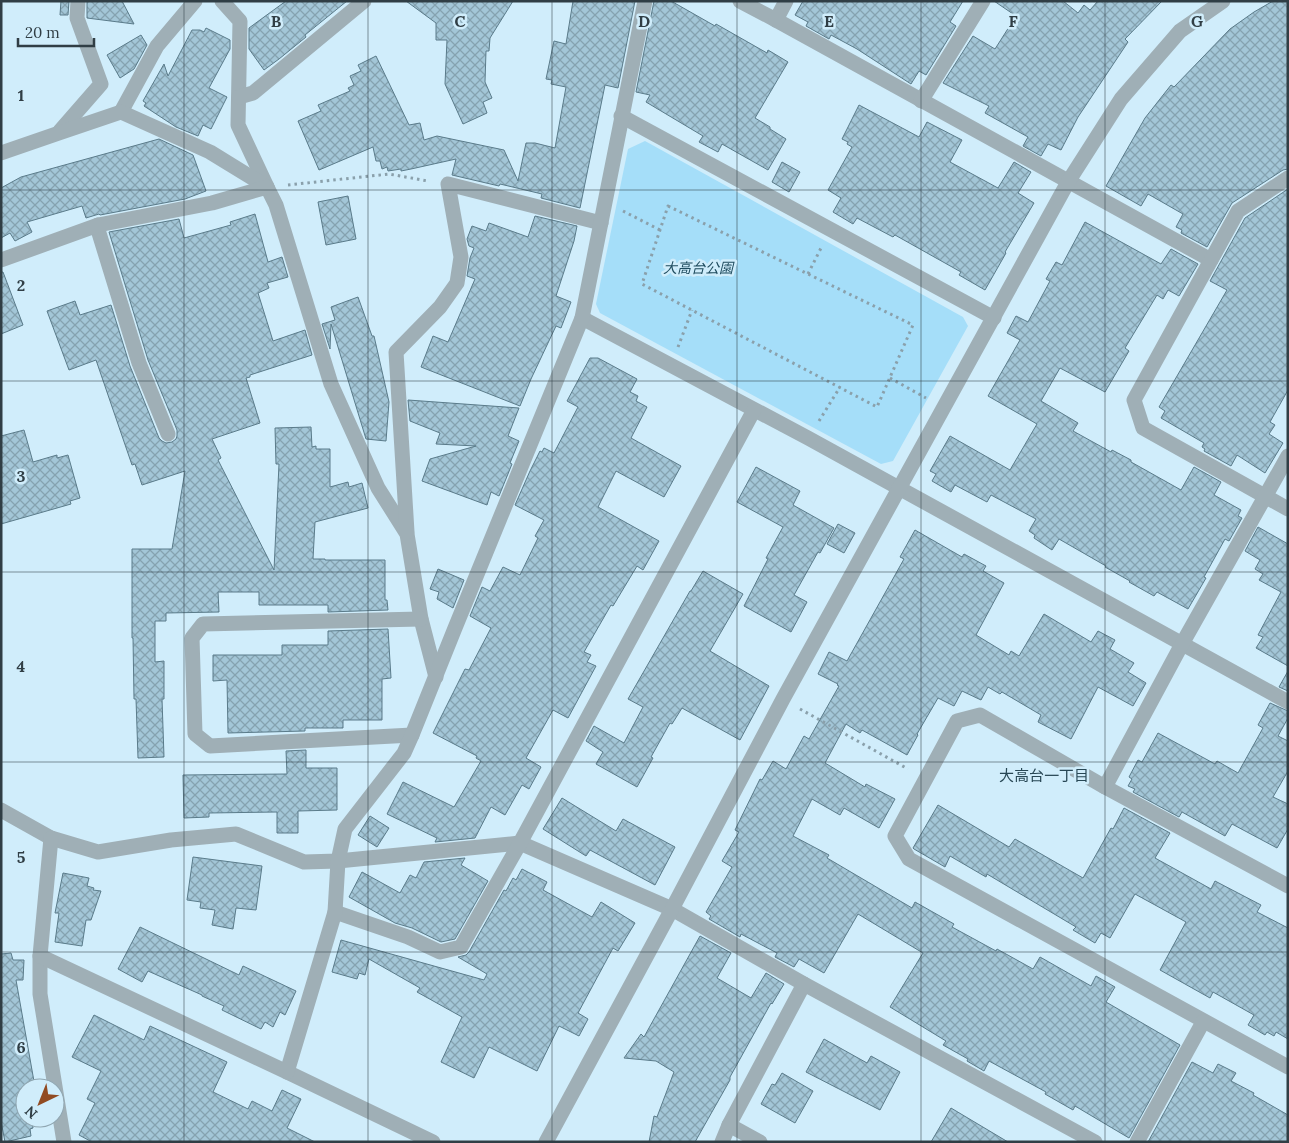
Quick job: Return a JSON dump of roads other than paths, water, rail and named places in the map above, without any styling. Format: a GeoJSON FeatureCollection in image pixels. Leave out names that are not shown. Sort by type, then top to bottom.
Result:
{"type":"FeatureCollection","features":[{"type":"Feature","properties":{"kind":"street"},"geometry":{"type":"LineString","coordinates":[[59,132],[101,84],[77,18],[78,1]]}},
{"type":"Feature","properties":{"kind":"street"},"geometry":{"type":"LineString","coordinates":[[121,112],[157,46],[195,1]]}},
{"type":"Feature","properties":{"kind":"street"},"geometry":{"type":"LineString","coordinates":[[222,1],[240,21],[238,125],[276,205],[331,384],[378,488],[407,534]]}},
{"type":"Feature","properties":{"kind":"street"},"geometry":{"type":"LineString","coordinates":[[239,96],[253,93],[364,1]]}},
{"type":"Feature","properties":{"kind":"street"},"geometry":{"type":"LineString","coordinates":[[287,1072],[335,912],[338,861],[344,829],[404,753],[412,736],[582,318],[645,1]]}},
{"type":"Feature","properties":{"kind":"street"},"geometry":{"type":"LineString","coordinates":[[740,1],[1211,260]]}},
{"type":"Feature","properties":{"kind":"street"},"geometry":{"type":"LineString","coordinates":[[776,20],[786,1]]}},
{"type":"Feature","properties":{"kind":"street"},"geometry":{"type":"LineString","coordinates":[[921,101],[983,1]]}},
{"type":"Feature","properties":{"kind":"street"},"geometry":{"type":"LineString","coordinates":[[546,1142],[783,699],[1068,182],[1121,100],[1180,31],[1223,1]]}},
{"type":"Feature","properties":{"kind":"street"},"geometry":{"type":"LineString","coordinates":[[1,154],[59,132],[121,112],[210,152],[267,188]]}},
{"type":"Feature","properties":{"kind":"street"},"geometry":{"type":"LineString","coordinates":[[622,116],[994,318]]}},
{"type":"Feature","properties":{"kind":"street"},"geometry":{"type":"LineString","coordinates":[[1288,178],[1238,211],[1134,400],[1143,428],[1288,509]]}},
{"type":"Feature","properties":{"kind":"street"},"geometry":{"type":"LineString","coordinates":[[436,677],[421,619],[407,534],[396,352],[440,307],[456,283],[461,257],[448,184],[601,223]]}},
{"type":"Feature","properties":{"kind":"street"},"geometry":{"type":"LineString","coordinates":[[1,260],[98,225],[212,203],[267,188]]}},
{"type":"Feature","properties":{"kind":"street"},"geometry":{"type":"LineString","coordinates":[[98,225],[139,363],[168,434]]}},
{"type":"Feature","properties":{"kind":"street"},"geometry":{"type":"LineString","coordinates":[[582,318],[808,438],[1288,702]]}},
{"type":"Feature","properties":{"kind":"street"},"geometry":{"type":"LineString","coordinates":[[335,912],[408,937],[440,952],[461,947],[520,842],[754,410]]}},
{"type":"Feature","properties":{"kind":"street"},"geometry":{"type":"LineString","coordinates":[[1105,787],[1182,644],[1288,456]]}},
{"type":"Feature","properties":{"kind":"street"},"geometry":{"type":"LineString","coordinates":[[412,736],[210,746],[195,734],[192,638],[203,624],[421,619]]}},
{"type":"Feature","properties":{"kind":"street"},"geometry":{"type":"LineString","coordinates":[[1288,886],[1105,787],[980,715],[957,721],[896,836],[908,858],[1203,1022],[1288,1067]]}},
{"type":"Feature","properties":{"kind":"street"},"geometry":{"type":"LineString","coordinates":[[1,810],[52,838],[98,852],[171,840],[236,834],[304,862],[338,861],[520,842],[672,909],[804,984],[1095,1142]]}},
{"type":"Feature","properties":{"kind":"street"},"geometry":{"type":"LineString","coordinates":[[52,838],[40,956],[40,994],[64,1142]]}},
{"type":"Feature","properties":{"kind":"street"},"geometry":{"type":"LineString","coordinates":[[40,956],[433,1142]]}},
{"type":"Feature","properties":{"kind":"street"},"geometry":{"type":"LineString","coordinates":[[722,1142],[729,1125],[804,984]]}},
{"type":"Feature","properties":{"kind":"street"},"geometry":{"type":"LineString","coordinates":[[1137,1142],[1203,1022]]}},
{"type":"Feature","properties":{"kind":"street"},"geometry":{"type":"LineString","coordinates":[[729,1125],[760,1142]]}},
{"type":"Feature","properties":{"kind":"district","name":"大高台一丁目"},"geometry":{"type":"Point","coordinates":[1044,776]}},
{"type":"Feature","properties":{"kind":"park label","name":"大高台公園"},"geometry":{"type":"Point","coordinates":[698,268]}}]}
